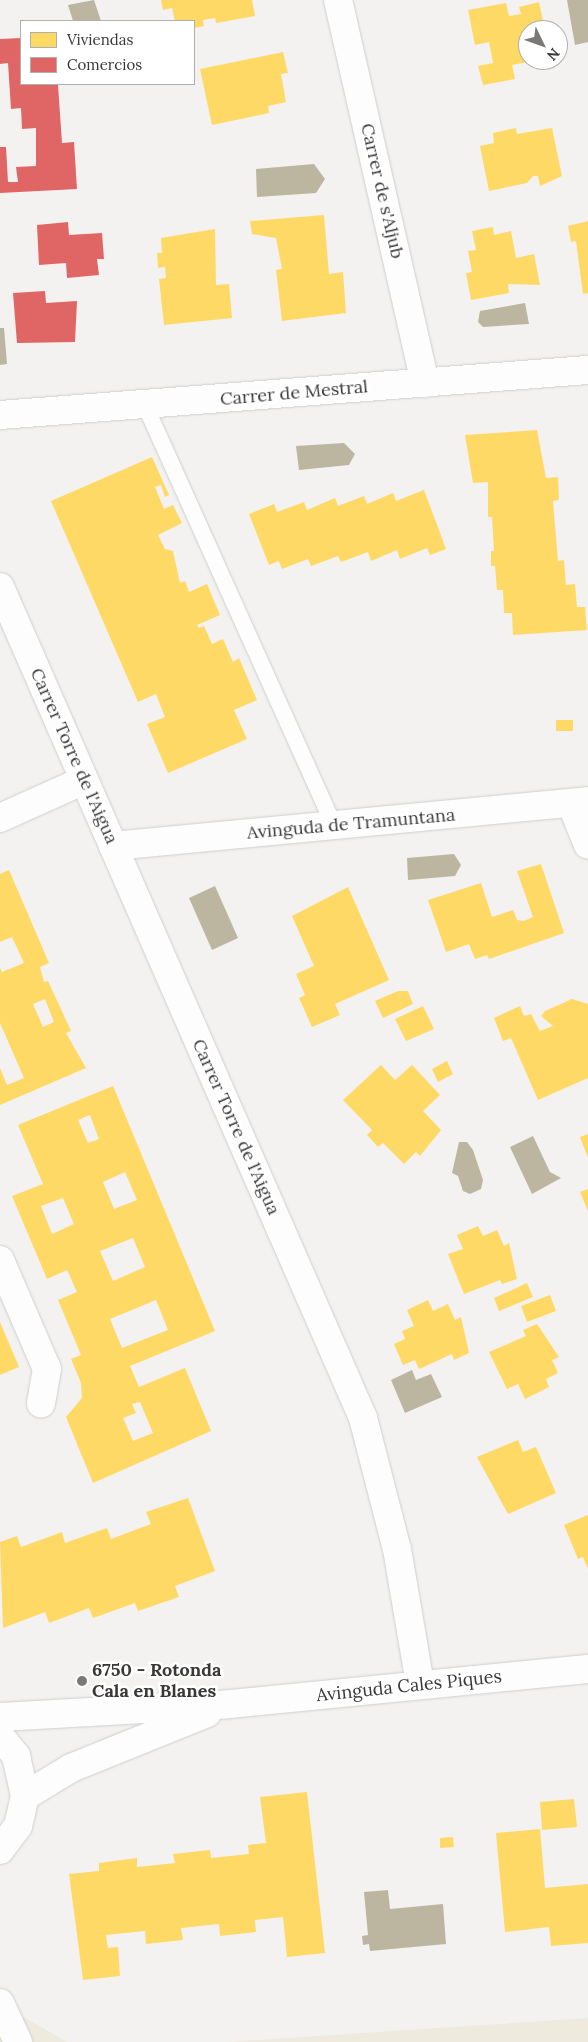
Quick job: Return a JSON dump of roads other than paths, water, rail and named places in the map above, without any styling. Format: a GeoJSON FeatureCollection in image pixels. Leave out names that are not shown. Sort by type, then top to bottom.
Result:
{"type":"FeatureCollection","features":[{"type":"Feature","properties":{"kind":"street","name":"Carrer de s'Aljub"},"geometry":{"type":"LineString","coordinates":[[338,0],[425,383]]}},
{"type":"Feature","properties":{"kind":"street","name":"Carrer de Mestral"},"geometry":{"type":"LineString","coordinates":[[0,415],[145,406],[588,370]]}},
{"type":"Feature","properties":{"kind":"street","name":"Carrer Torre de l'Aigua"},"geometry":{"type":"LineString","coordinates":[[0,587],[362,1418],[397,1548],[420,1683]]}},
{"type":"Feature","properties":{"kind":"street"},"geometry":{"type":"LineString","coordinates":[[0,818],[84,780]]}},
{"type":"Feature","properties":{"kind":"street","name":"Avinguda de Tramuntana"},"geometry":{"type":"LineString","coordinates":[[113,846],[580,802]]}},
{"type":"Feature","properties":{"kind":"street"},"geometry":{"type":"LineString","coordinates":[[580,802],[588,845]]}},
{"type":"Feature","properties":{"kind":"street"},"geometry":{"type":"LineString","coordinates":[[0,1260],[47,1370],[41,1404]]}},
{"type":"Feature","properties":{"kind":"street","name":"Avinguda Cales Piques"},"geometry":{"type":"LineString","coordinates":[[0,1718],[230,1704],[420,1683],[588,1668]]}},
{"type":"Feature","properties":{"kind":"street","name":"Avinguda Cales Piques"},"geometry":{"type":"LineString","coordinates":[[25,1796],[71,1768],[230,1704]]}},
{"type":"Feature","properties":{"kind":"street"},"geometry":{"type":"LineString","coordinates":[[0,1736],[16,1756],[25,1796],[0,1860]]}},
{"type":"Feature","properties":{"kind":"street"},"geometry":{"type":"LineString","coordinates":[[0,1980],[2,2008],[18,2042]]}},
{"type":"Feature","properties":{"kind":"lane"},"geometry":{"type":"LineString","coordinates":[[145,406],[334,826]]}},
{"type":"Feature","properties":{"kind":"place","name":"6750 - Rotonda Cala en Blanes"},"geometry":{"type":"Point","coordinates":[82,1681]}}]}
